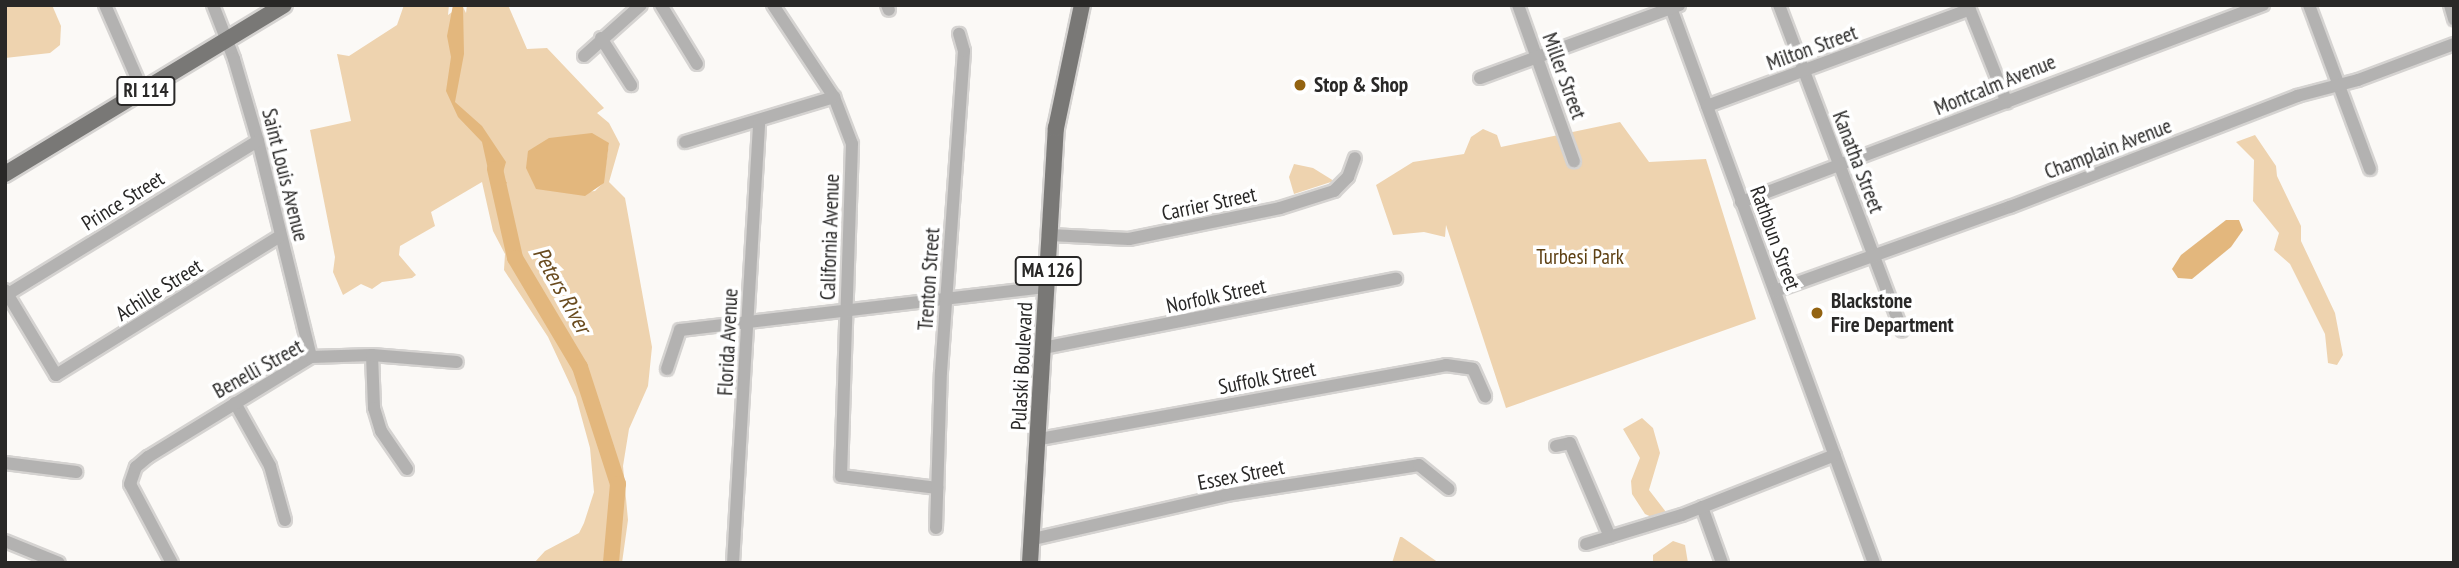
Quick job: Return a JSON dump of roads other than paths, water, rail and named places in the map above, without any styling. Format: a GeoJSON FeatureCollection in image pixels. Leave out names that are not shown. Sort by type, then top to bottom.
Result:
{"type":"FeatureCollection","features":[{"type":"Feature","properties":{"kind":"main road","name":"RI 114"},"geometry":{"type":"LineString","coordinates":[[5,174],[284,5]]}},
{"type":"Feature","properties":{"kind":"main road","name":"Pulaski Boulevard"},"geometry":{"type":"LineString","coordinates":[[1030,563],[1040,439],[1049,235],[1058,115],[1082,5]]}},
{"type":"Feature","properties":{"kind":"street"},"geometry":{"type":"LineString","coordinates":[[105,5],[143,92]]}},
{"type":"Feature","properties":{"kind":"street","name":"Saint Louis Avenue"},"geometry":{"type":"LineString","coordinates":[[212,5],[228,40],[258,141],[311,357]]}},
{"type":"Feature","properties":{"kind":"street"},"geometry":{"type":"LineString","coordinates":[[584,56],[641,5]]}},
{"type":"Feature","properties":{"kind":"street"},"geometry":{"type":"LineString","coordinates":[[661,5],[697,64]]}},
{"type":"Feature","properties":{"kind":"street","name":"California Avenue"},"geometry":{"type":"LineString","coordinates":[[773,5],[834,97],[852,144],[841,476],[937,488]]}},
{"type":"Feature","properties":{"kind":"street","name":"Miller Street"},"geometry":{"type":"LineString","coordinates":[[1518,5],[1574,161]]}},
{"type":"Feature","properties":{"kind":"street","name":"Kanatha Street"},"geometry":{"type":"LineString","coordinates":[[1779,5],[1902,331]]}},
{"type":"Feature","properties":{"kind":"street","name":"Montcalm Avenue"},"geometry":{"type":"LineString","coordinates":[[1741,202],[2263,5]]}},
{"type":"Feature","properties":{"kind":"street"},"geometry":{"type":"LineString","coordinates":[[2309,5],[2370,169]]}},
{"type":"Feature","properties":{"kind":"street"},"geometry":{"type":"LineString","coordinates":[[2449,5],[2454,19]]}},
{"type":"Feature","properties":{"kind":"street"},"geometry":{"type":"LineString","coordinates":[[1480,78],[1673,6]]}},
{"type":"Feature","properties":{"kind":"street","name":"Rathbun Street"},"geometry":{"type":"LineString","coordinates":[[1673,6],[1741,202],[1874,563]]}},
{"type":"Feature","properties":{"kind":"street"},"geometry":{"type":"LineString","coordinates":[[1969,7],[2007,103]]}},
{"type":"Feature","properties":{"kind":"street","name":"Milton Street"},"geometry":{"type":"LineString","coordinates":[[1707,106],[1803,72],[1969,7]]}},
{"type":"Feature","properties":{"kind":"street","name":"Trenton Street"},"geometry":{"type":"LineString","coordinates":[[936,528],[947,300],[964,51],[958,34]]}},
{"type":"Feature","properties":{"kind":"street"},"geometry":{"type":"LineString","coordinates":[[601,38],[631,85]]}},
{"type":"Feature","properties":{"kind":"street","name":"Champlain Avenue"},"geometry":{"type":"LineString","coordinates":[[1775,291],[1874,257],[2337,83],[2358,80],[2454,44]]}},
{"type":"Feature","properties":{"kind":"street"},"geometry":{"type":"LineString","coordinates":[[685,142],[759,123],[834,97]]}},
{"type":"Feature","properties":{"kind":"street","name":"Florida Avenue"},"geometry":{"type":"LineString","coordinates":[[733,563],[759,123]]}},
{"type":"Feature","properties":{"kind":"street","name":"Prince Street"},"geometry":{"type":"LineString","coordinates":[[7,292],[258,141]]}},
{"type":"Feature","properties":{"kind":"street","name":"Carrier Street"},"geometry":{"type":"LineString","coordinates":[[1049,235],[1129,239],[1303,202],[1342,184],[1355,158]]}},
{"type":"Feature","properties":{"kind":"street","name":"Achille Street"},"geometry":{"type":"LineString","coordinates":[[7,292],[56,375],[281,236]]}},
{"type":"Feature","properties":{"kind":"street","name":"Norfolk Street"},"geometry":{"type":"LineString","coordinates":[[1044,348],[1396,279]]}},
{"type":"Feature","properties":{"kind":"street"},"geometry":{"type":"LineString","coordinates":[[667,369],[680,330],[1047,287]]}},
{"type":"Feature","properties":{"kind":"street"},"geometry":{"type":"LineString","coordinates":[[372,355],[374,408],[380,431],[407,469]]}},
{"type":"Feature","properties":{"kind":"street","name":"Benelli Street"},"geometry":{"type":"LineString","coordinates":[[172,563],[134,498],[130,484],[136,467],[311,357],[372,355],[457,362]]}},
{"type":"Feature","properties":{"kind":"street","name":"Suffolk Street"},"geometry":{"type":"LineString","coordinates":[[1040,439],[1446,365],[1473,369],[1485,396]]}},
{"type":"Feature","properties":{"kind":"street"},"geometry":{"type":"LineString","coordinates":[[235,403],[270,466],[285,520]]}},
{"type":"Feature","properties":{"kind":"street"},"geometry":{"type":"LineString","coordinates":[[1556,446],[1570,443],[1610,537]]}},
{"type":"Feature","properties":{"kind":"street"},"geometry":{"type":"LineString","coordinates":[[1586,544],[1702,507],[1835,456]]}},
{"type":"Feature","properties":{"kind":"street"},"geometry":{"type":"LineString","coordinates":[[5,463],[76,472]]}},
{"type":"Feature","properties":{"kind":"street","name":"Essex Street"},"geometry":{"type":"LineString","coordinates":[[1033,538],[1226,495],[1419,465],[1449,489]]}},
{"type":"Feature","properties":{"kind":"street"},"geometry":{"type":"LineString","coordinates":[[1702,507],[1722,563]]}},
{"type":"Feature","properties":{"kind":"street"},"geometry":{"type":"LineString","coordinates":[[5,541],[59,563]]}},
{"type":"Feature","properties":{"kind":"waterway","name":"Peters River"},"geometry":{"type":"LineString","coordinates":[[495,169],[515,258],[580,367],[618,484],[611,563]]}},
{"type":"Feature","properties":{"kind":"place","name":"Stop & Shop"},"geometry":{"type":"Point","coordinates":[1300,85]}},
{"type":"Feature","properties":{"kind":"place","name":"Blackstone Fire Department"},"geometry":{"type":"Point","coordinates":[1817,313]}},
{"type":"Feature","properties":{"kind":"park label","name":"Turbesi Park"},"geometry":{"type":"Point","coordinates":[1580,257]}}]}
